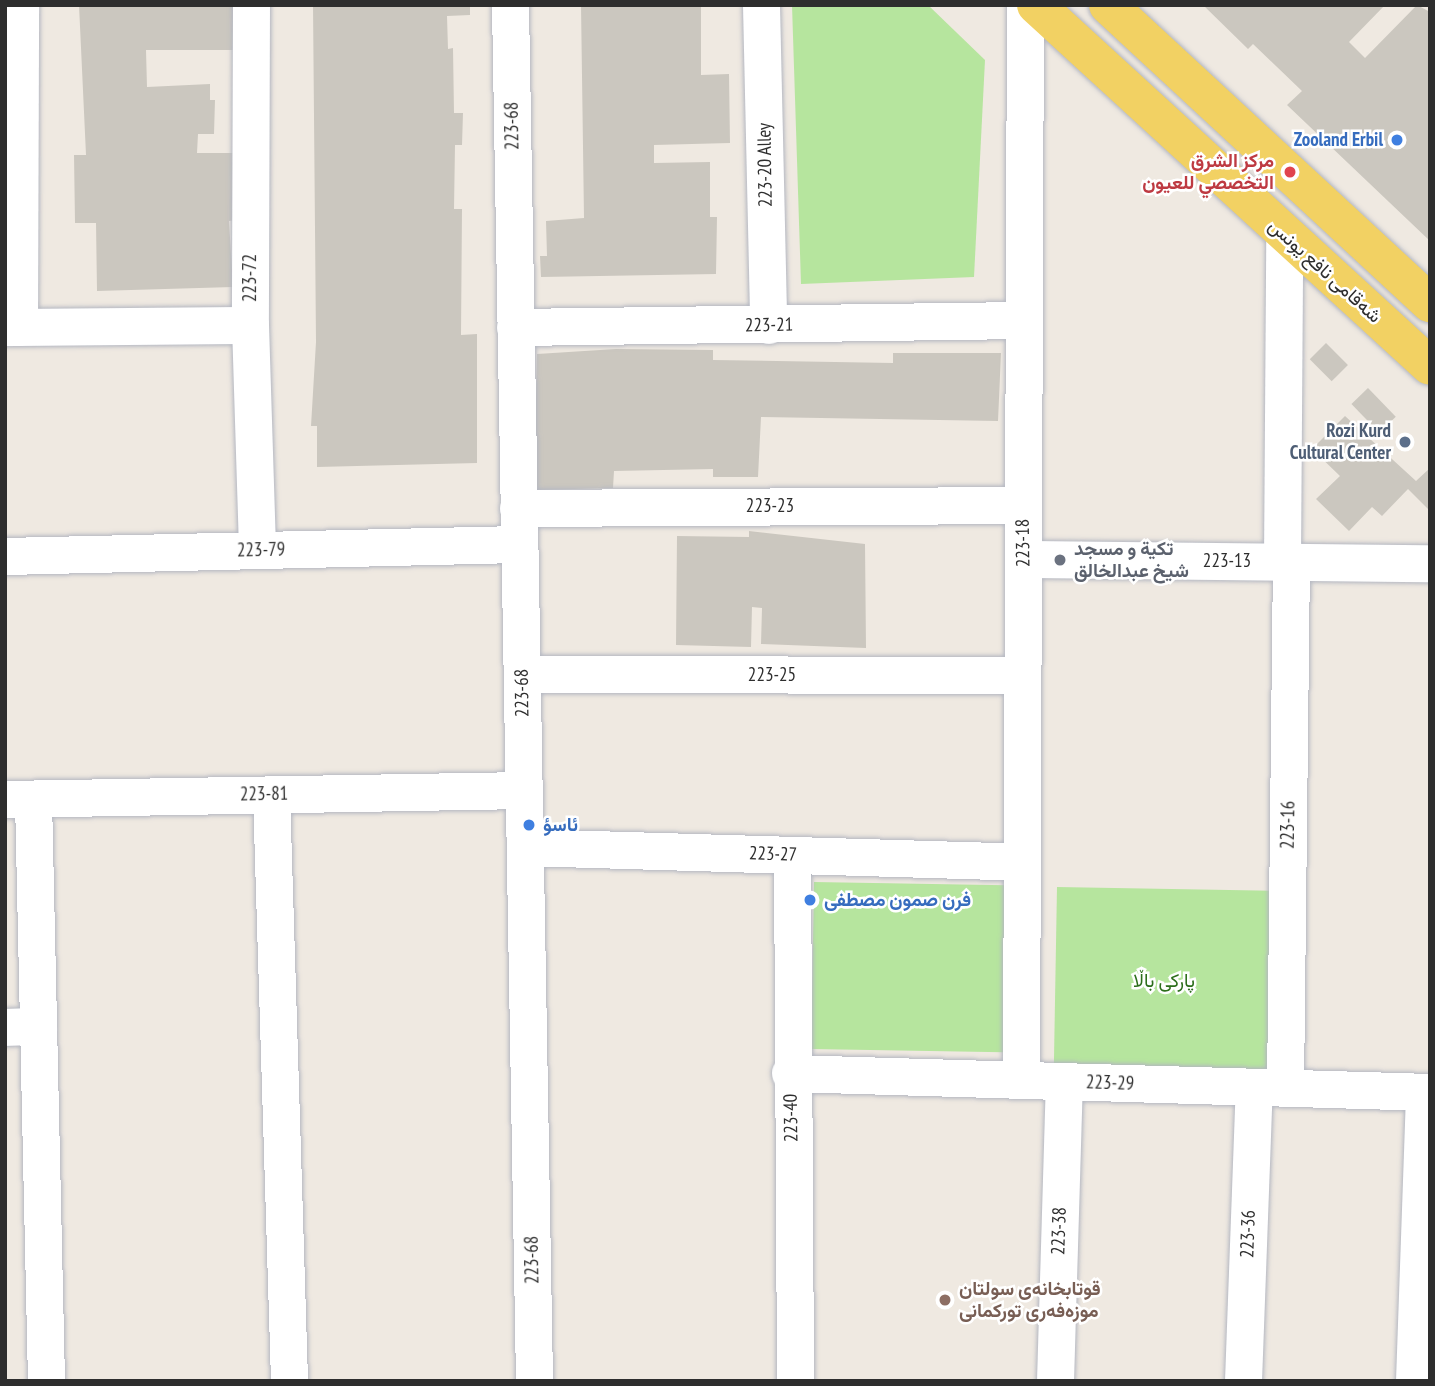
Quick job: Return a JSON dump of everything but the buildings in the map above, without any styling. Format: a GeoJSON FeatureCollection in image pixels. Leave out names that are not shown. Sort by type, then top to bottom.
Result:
{"type":"FeatureCollection","features":[{"type":"Feature","properties":{"kind":"main road","name":"شەقامی نافع یونس"},"geometry":{"type":"LineString","coordinates":[[1036,5],[1430,366]]}},
{"type":"Feature","properties":{"kind":"main road"},"geometry":{"type":"LineString","coordinates":[[1108,5],[1430,303]]}},
{"type":"Feature","properties":{"kind":"street"},"geometry":{"type":"LineString","coordinates":[[20,5],[12,327],[250,325]]}},
{"type":"Feature","properties":{"kind":"street","name":"223-72"},"geometry":{"type":"LineString","coordinates":[[251,5],[250,325],[257,550]]}},
{"type":"Feature","properties":{"kind":"street","name":"223-68"},"geometry":{"type":"LineString","coordinates":[[510,5],[534,1381]]}},
{"type":"Feature","properties":{"kind":"street","name":"223-20 Alley"},"geometry":{"type":"LineString","coordinates":[[761,5],[768,325]]}},
{"type":"Feature","properties":{"kind":"street","name":"223-18"},"geometry":{"type":"LineString","coordinates":[[1021,1080],[1025,5]]}},
{"type":"Feature","properties":{"kind":"street","name":"223-16"},"geometry":{"type":"LineString","coordinates":[[1269,1087],[1286,561],[1284,234]]}},
{"type":"Feature","properties":{"kind":"street","name":"223-21"},"geometry":{"type":"LineString","coordinates":[[515,327],[1023,320]]}},
{"type":"Feature","properties":{"kind":"street","name":"223-23"},"geometry":{"type":"LineString","coordinates":[[518,508],[1023,505]]}},
{"type":"Feature","properties":{"kind":"street","name":"223-79"},"geometry":{"type":"LineString","coordinates":[[5,556],[518,544]]}},
{"type":"Feature","properties":{"kind":"street","name":"223-13"},"geometry":{"type":"LineString","coordinates":[[1025,559],[1430,563]]}},
{"type":"Feature","properties":{"kind":"street","name":"223-25"},"geometry":{"type":"LineString","coordinates":[[522,674],[1022,675]]}},
{"type":"Feature","properties":{"kind":"street","name":"223-81"},"geometry":{"type":"LineString","coordinates":[[19,799],[524,790]]}},
{"type":"Feature","properties":{"kind":"street"},"geometry":{"type":"LineString","coordinates":[[271,794],[289,1381]]}},
{"type":"Feature","properties":{"kind":"street"},"geometry":{"type":"LineString","coordinates":[[19,799],[22,1026],[46,1381]]}},
{"type":"Feature","properties":{"kind":"street","name":"223-27"},"geometry":{"type":"LineString","coordinates":[[525,847],[1021,862]]}},
{"type":"Feature","properties":{"kind":"street","name":"223-40"},"geometry":{"type":"LineString","coordinates":[[792,855],[790,1073],[795,1381]]}},
{"type":"Feature","properties":{"kind":"street","name":"223-29"},"geometry":{"type":"LineString","coordinates":[[790,1073],[1427,1092]]}},
{"type":"Feature","properties":{"kind":"street","name":"223-38"},"geometry":{"type":"LineString","coordinates":[[1055,1381],[1064,1081]]}},
{"type":"Feature","properties":{"kind":"street","name":"223-36"},"geometry":{"type":"LineString","coordinates":[[1243,1381],[1269,1087]]}},
{"type":"Feature","properties":{"kind":"street"},"geometry":{"type":"LineString","coordinates":[[1414,1381],[1427,1092]]}},
{"type":"Feature","properties":{"kind":"green space"},"geometry":{"type":"Polygon","coordinates":[[[792,5],[928,5],[985,60],[974,277],[801,284],[792,5]]]}},
{"type":"Feature","properties":{"kind":"green space"},"geometry":{"type":"Polygon","coordinates":[[[814,882],[1006,885],[1003,1052],[811,1049],[814,882]]]}},
{"type":"Feature","properties":{"kind":"green space","name":"پارکی باڵا"},"geometry":{"type":"Polygon","coordinates":[[[1057,887],[1273,891],[1270,1077],[1054,1073],[1057,887]]]}},
{"type":"Feature","properties":{"kind":"place","name":"Zooland Erbil"},"geometry":{"type":"Point","coordinates":[1397,140]}},
{"type":"Feature","properties":{"kind":"place","name":"مركز الشرق التخصصي للعيون"},"geometry":{"type":"Point","coordinates":[1290,172]}},
{"type":"Feature","properties":{"kind":"place","name":"Rozi Kurd Cultural Center"},"geometry":{"type":"Point","coordinates":[1405,442]}},
{"type":"Feature","properties":{"kind":"place","name":"تكية و مسجد شيخ عبدالخالق"},"geometry":{"type":"Point","coordinates":[1060,560]}},
{"type":"Feature","properties":{"kind":"place","name":"ئاسؤ"},"geometry":{"type":"Point","coordinates":[529,825]}},
{"type":"Feature","properties":{"kind":"place","name":"فرن صمون مصطفى"},"geometry":{"type":"Point","coordinates":[810,900]}},
{"type":"Feature","properties":{"kind":"place","name":"قوتابخانەی سولتان موزەفەری تورکمانی"},"geometry":{"type":"Point","coordinates":[945,1300]}}]}
